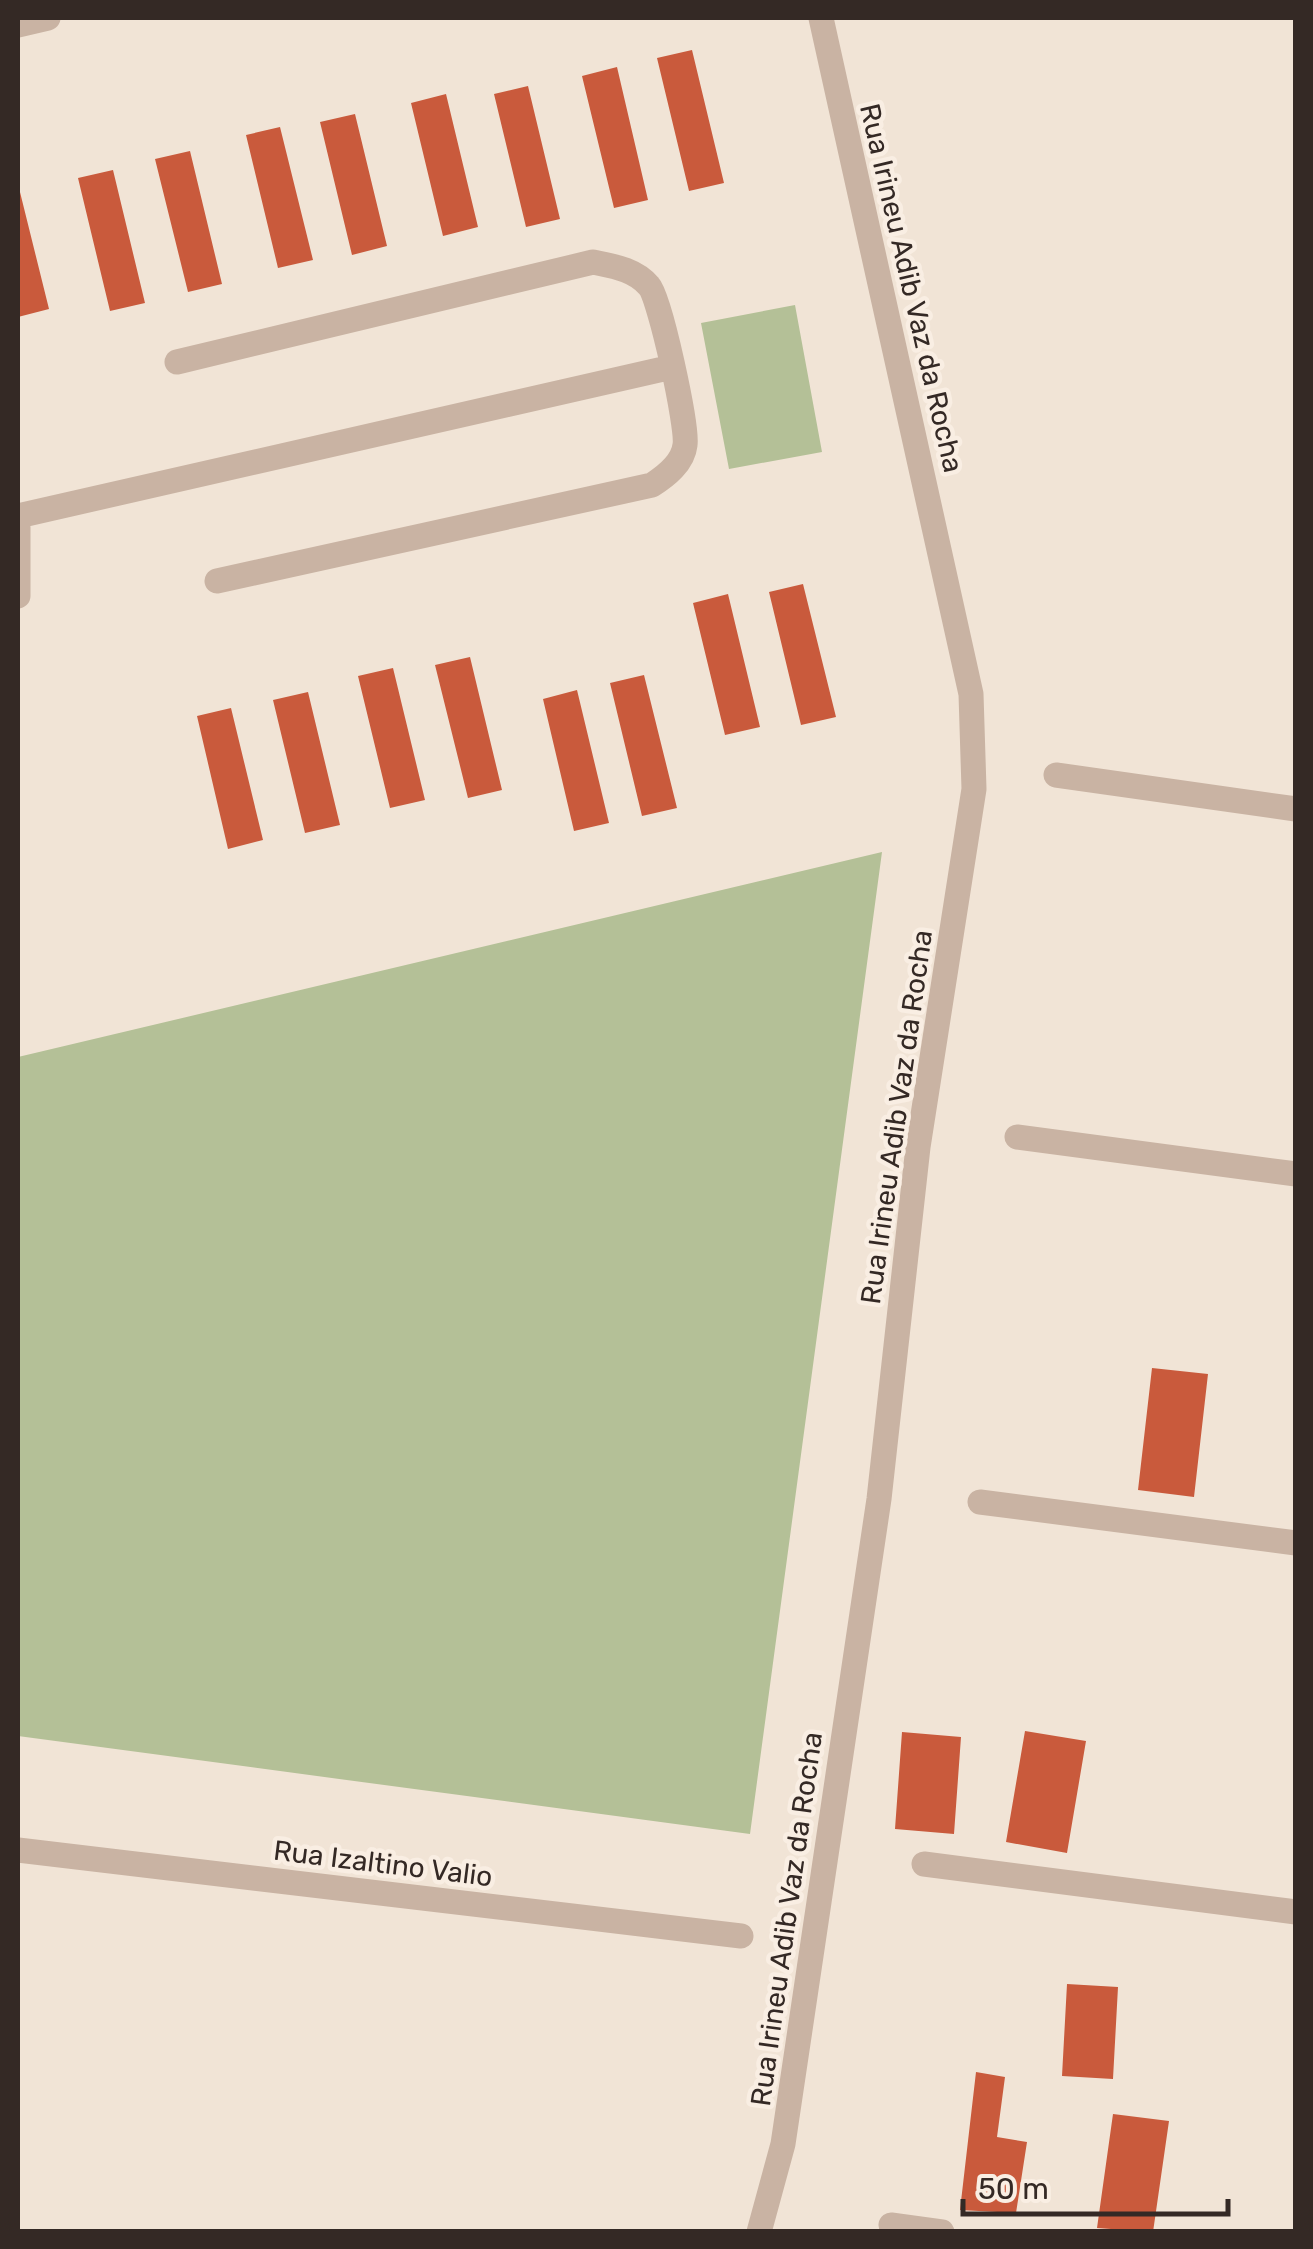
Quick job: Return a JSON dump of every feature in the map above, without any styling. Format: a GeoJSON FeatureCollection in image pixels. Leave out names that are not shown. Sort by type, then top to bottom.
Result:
{"type":"FeatureCollection","features":[{"type":"Feature","properties":{"kind":"street"},"geometry":{"type":"LineString","coordinates":[[18,25],[48,18]]}},
{"type":"Feature","properties":{"kind":"street","name":"Rua Irineu Adib Vaz da Rocha"},"geometry":{"type":"LineString","coordinates":[[758,2232],[783,2144],[879,1499],[918,1147],[974,789],[971,694],[821,18]]}},
{"type":"Feature","properties":{"kind":"street"},"geometry":{"type":"LineString","coordinates":[[177,362],[593,262],[622,268],[649,285],[658,303],[672,366],[686,444],[668,475],[652,485],[217,581]]}},
{"type":"Feature","properties":{"kind":"street"},"geometry":{"type":"LineString","coordinates":[[18,596],[18,516],[672,366]]}},
{"type":"Feature","properties":{"kind":"street"},"geometry":{"type":"LineString","coordinates":[[1056,775],[1296,809]]}},
{"type":"Feature","properties":{"kind":"street"},"geometry":{"type":"LineString","coordinates":[[1017,1137],[1296,1174]]}},
{"type":"Feature","properties":{"kind":"street"},"geometry":{"type":"LineString","coordinates":[[980,1502],[1296,1543]]}},
{"type":"Feature","properties":{"kind":"street","name":"Rua Izaltino Valio"},"geometry":{"type":"LineString","coordinates":[[18,1850],[740,1936]]}},
{"type":"Feature","properties":{"kind":"street"},"geometry":{"type":"LineString","coordinates":[[924,1864],[1296,1912]]}},
{"type":"Feature","properties":{"kind":"street"},"geometry":{"type":"LineString","coordinates":[[890,2225],[942,2232]]}},
{"type":"Feature","properties":{"kind":"green space"},"geometry":{"type":"Polygon","coordinates":[[[795,305],[822,452],[729,469],[701,323],[795,305]]]}},
{"type":"Feature","properties":{"kind":"green space"},"geometry":{"type":"Polygon","coordinates":[[[882,852],[750,1834],[18,1736],[18,1057],[882,852]]]}},
{"type":"Feature","properties":{"kind":"building"},"geometry":{"type":"Polygon","coordinates":[[[692,50],[724,183],[689,191],[657,58],[692,50]]]}},
{"type":"Feature","properties":{"kind":"building"},"geometry":{"type":"Polygon","coordinates":[[[617,67],[648,200],[614,208],[582,76],[617,67]]]}},
{"type":"Feature","properties":{"kind":"building"},"geometry":{"type":"Polygon","coordinates":[[[528,86],[560,219],[526,227],[494,94],[528,86]]]}},
{"type":"Feature","properties":{"kind":"building"},"geometry":{"type":"Polygon","coordinates":[[[446,94],[478,227],[443,236],[411,103],[446,94]]]}},
{"type":"Feature","properties":{"kind":"building"},"geometry":{"type":"Polygon","coordinates":[[[355,114],[387,246],[352,255],[320,122],[355,114]]]}},
{"type":"Feature","properties":{"kind":"building"},"geometry":{"type":"Polygon","coordinates":[[[280,127],[313,260],[278,268],[246,135],[280,127]]]}},
{"type":"Feature","properties":{"kind":"building"},"geometry":{"type":"Polygon","coordinates":[[[190,151],[222,284],[188,292],[155,159],[190,151]]]}},
{"type":"Feature","properties":{"kind":"building"},"geometry":{"type":"Polygon","coordinates":[[[113,170],[145,303],[110,311],[78,178],[113,170]]]}},
{"type":"Feature","properties":{"kind":"building"},"geometry":{"type":"Polygon","coordinates":[[[18,184],[49,309],[18,317],[18,184]]]}},
{"type":"Feature","properties":{"kind":"building"},"geometry":{"type":"Polygon","coordinates":[[[803,584],[836,717],[801,725],[769,592],[803,584]]]}},
{"type":"Feature","properties":{"kind":"building"},"geometry":{"type":"Polygon","coordinates":[[[728,594],[760,727],[725,735],[693,603],[728,594]]]}},
{"type":"Feature","properties":{"kind":"building"},"geometry":{"type":"Polygon","coordinates":[[[470,657],[502,790],[468,798],[435,665],[470,657]]]}},
{"type":"Feature","properties":{"kind":"building"},"geometry":{"type":"Polygon","coordinates":[[[393,668],[425,800],[390,808],[358,676],[393,668]]]}},
{"type":"Feature","properties":{"kind":"building"},"geometry":{"type":"Polygon","coordinates":[[[644,675],[677,808],[642,816],[610,683],[644,675]]]}},
{"type":"Feature","properties":{"kind":"building"},"geometry":{"type":"Polygon","coordinates":[[[577,690],[609,823],[574,831],[543,699],[577,690]]]}},
{"type":"Feature","properties":{"kind":"building"},"geometry":{"type":"Polygon","coordinates":[[[308,692],[340,825],[305,833],[273,700],[308,692]]]}},
{"type":"Feature","properties":{"kind":"building"},"geometry":{"type":"Polygon","coordinates":[[[231,708],[263,840],[228,849],[197,716],[231,708]]]}},
{"type":"Feature","properties":{"kind":"building"},"geometry":{"type":"Polygon","coordinates":[[[1152,1368],[1208,1374],[1194,1497],[1138,1490],[1152,1368]]]}},
{"type":"Feature","properties":{"kind":"building"},"geometry":{"type":"Polygon","coordinates":[[[1025,1731],[1086,1741],[1067,1853],[1006,1842],[1025,1731]]]}},
{"type":"Feature","properties":{"kind":"building"},"geometry":{"type":"Polygon","coordinates":[[[902,1732],[961,1737],[954,1834],[895,1829],[902,1732]]]}},
{"type":"Feature","properties":{"kind":"building"},"geometry":{"type":"Polygon","coordinates":[[[1067,1984],[1118,1987],[1113,2079],[1062,2076],[1067,1984]]]}},
{"type":"Feature","properties":{"kind":"building"},"geometry":{"type":"Polygon","coordinates":[[[976,2072],[1005,2077],[997,2137],[1027,2142],[1016,2213],[960,2210],[976,2072]]]}},
{"type":"Feature","properties":{"kind":"building"},"geometry":{"type":"Polygon","coordinates":[[[1113,2114],[1169,2121],[1153,2232],[1097,2228],[1113,2114]]]}}]}
